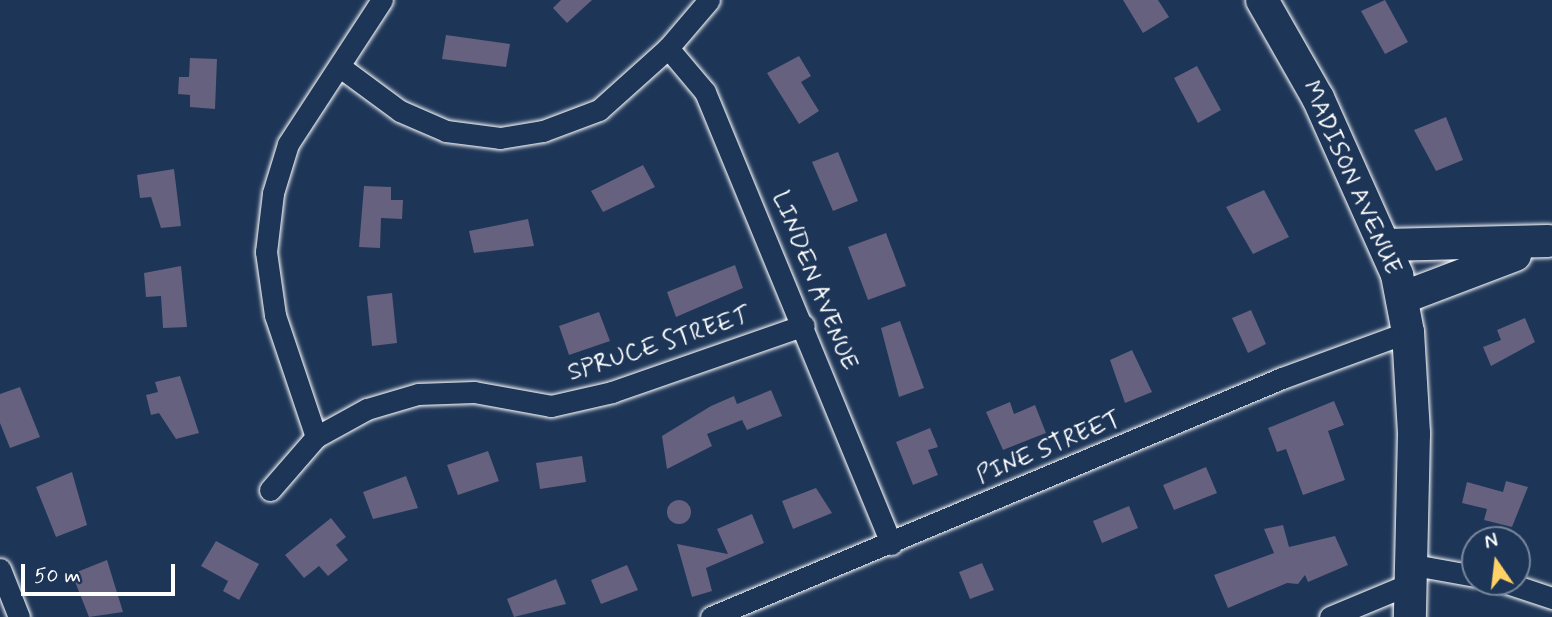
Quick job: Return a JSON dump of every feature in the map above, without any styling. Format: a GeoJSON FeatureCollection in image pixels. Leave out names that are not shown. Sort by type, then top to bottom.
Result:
{"type":"FeatureCollection","features":[{"type":"Feature","properties":{"kind":"street"},"geometry":{"type":"LineString","coordinates":[[316,437],[281,338],[266,252],[273,193],[288,144],[343,69],[382,0]]}},
{"type":"Feature","properties":{"kind":"street"},"geometry":{"type":"LineString","coordinates":[[343,69],[411,116],[446,131],[500,138],[543,131],[599,110],[668,48],[709,0]]}},
{"type":"Feature","properties":{"kind":"street","name":"MADISON AVENUE"},"geometry":{"type":"LineString","coordinates":[[1262,0],[1318,98],[1385,245],[1402,298],[1408,332],[1414,574],[1410,617]]}},
{"type":"Feature","properties":{"kind":"street","name":"LINDEN AVENUE"},"geometry":{"type":"LineString","coordinates":[[668,48],[705,92],[804,325],[891,544]]}},
{"type":"Feature","properties":{"kind":"street"},"geometry":{"type":"LineString","coordinates":[[1385,245],[1550,240]]}},
{"type":"Feature","properties":{"kind":"street"},"geometry":{"type":"LineString","coordinates":[[1402,298],[1550,240]]}},
{"type":"Feature","properties":{"kind":"street","name":"SPRUCE STREET"},"geometry":{"type":"LineString","coordinates":[[270,491],[316,437],[367,409],[418,394],[474,392],[551,406],[612,392],[804,325]]}},
{"type":"Feature","properties":{"kind":"street","name":"PINE STREET"},"geometry":{"type":"LineString","coordinates":[[712,617],[1282,378],[1408,332]]}},
{"type":"Feature","properties":{"kind":"street"},"geometry":{"type":"LineString","coordinates":[[0,569],[19,617]]}},
{"type":"Feature","properties":{"kind":"street"},"geometry":{"type":"LineString","coordinates":[[1330,617],[1414,574],[1461,576]]}},
{"type":"Feature","properties":{"kind":"street"},"geometry":{"type":"LineString","coordinates":[[1531,591],[1552,598]]}},
{"type":"Feature","properties":{"kind":"building"},"geometry":{"type":"Polygon","coordinates":[[[561,0],[592,0],[567,23],[553,8],[561,0]]]}},
{"type":"Feature","properties":{"kind":"building"},"geometry":{"type":"Polygon","coordinates":[[[1123,0],[1158,0],[1169,17],[1143,33],[1123,0]]]}},
{"type":"Feature","properties":{"kind":"building"},"geometry":{"type":"Polygon","coordinates":[[[1385,0],[1408,42],[1385,54],[1361,11],[1385,0]]]}},
{"type":"Feature","properties":{"kind":"building"},"geometry":{"type":"Polygon","coordinates":[[[446,35],[510,44],[506,67],[442,59],[446,35]]]}},
{"type":"Feature","properties":{"kind":"building"},"geometry":{"type":"Polygon","coordinates":[[[799,56],[811,76],[801,82],[819,111],[799,124],[767,73],[799,56]]]}},
{"type":"Feature","properties":{"kind":"building"},"geometry":{"type":"Polygon","coordinates":[[[190,58],[217,59],[215,109],[190,107],[190,95],[178,94],[179,77],[189,77],[190,58]]]}},
{"type":"Feature","properties":{"kind":"building"},"geometry":{"type":"Polygon","coordinates":[[[1197,66],[1221,110],[1198,123],[1174,78],[1197,66]]]}},
{"type":"Feature","properties":{"kind":"building"},"geometry":{"type":"Polygon","coordinates":[[[1446,117],[1463,160],[1436,171],[1414,130],[1446,117]]]}},
{"type":"Feature","properties":{"kind":"building"},"geometry":{"type":"Polygon","coordinates":[[[838,152],[858,201],[833,211],[812,162],[838,152]]]}},
{"type":"Feature","properties":{"kind":"building"},"geometry":{"type":"Polygon","coordinates":[[[643,165],[655,187],[603,212],[591,191],[643,165]]]}},
{"type":"Feature","properties":{"kind":"building"},"geometry":{"type":"Polygon","coordinates":[[[174,169],[181,226],[161,228],[151,197],[140,198],[137,175],[174,169]]]}},
{"type":"Feature","properties":{"kind":"building"},"geometry":{"type":"Polygon","coordinates":[[[364,186],[391,187],[391,200],[403,200],[402,219],[381,218],[380,248],[359,247],[364,186]]]}},
{"type":"Feature","properties":{"kind":"building"},"geometry":{"type":"Polygon","coordinates":[[[1264,190],[1289,237],[1253,254],[1226,207],[1264,190]]]}},
{"type":"Feature","properties":{"kind":"building"},"geometry":{"type":"Polygon","coordinates":[[[528,219],[534,246],[474,253],[469,231],[528,219]]]}},
{"type":"Feature","properties":{"kind":"building"},"geometry":{"type":"Polygon","coordinates":[[[886,233],[906,286],[868,300],[848,247],[886,233]]]}},
{"type":"Feature","properties":{"kind":"building"},"geometry":{"type":"Polygon","coordinates":[[[735,265],[743,288],[676,317],[667,292],[735,265]]]}},
{"type":"Feature","properties":{"kind":"building"},"geometry":{"type":"Polygon","coordinates":[[[181,266],[187,327],[163,328],[161,296],[146,297],[144,273],[181,266]]]}},
{"type":"Feature","properties":{"kind":"building"},"geometry":{"type":"Polygon","coordinates":[[[392,293],[397,343],[372,346],[367,296],[392,293]]]}},
{"type":"Feature","properties":{"kind":"building"},"geometry":{"type":"Polygon","coordinates":[[[1251,310],[1266,344],[1248,353],[1232,318],[1251,310]]]}},
{"type":"Feature","properties":{"kind":"building"},"geometry":{"type":"Polygon","coordinates":[[[599,312],[610,341],[569,355],[559,326],[599,312]]]}},
{"type":"Feature","properties":{"kind":"building"},"geometry":{"type":"Polygon","coordinates":[[[1525,318],[1535,342],[1491,366],[1483,347],[1501,340],[1497,330],[1525,318]]]}},
{"type":"Feature","properties":{"kind":"building"},"geometry":{"type":"Polygon","coordinates":[[[900,321],[924,388],[899,397],[881,328],[900,321]]]}},
{"type":"Feature","properties":{"kind":"building"},"geometry":{"type":"Polygon","coordinates":[[[1132,350],[1152,392],[1125,403],[1110,360],[1132,350]]]}},
{"type":"Feature","properties":{"kind":"building"},"geometry":{"type":"Polygon","coordinates":[[[180,376],[199,433],[176,439],[159,413],[151,415],[146,395],[158,392],[155,382],[180,376]]]}},
{"type":"Feature","properties":{"kind":"building"},"geometry":{"type":"Polygon","coordinates":[[[20,387],[40,437],[10,448],[0,423],[0,394],[20,387]]]}},
{"type":"Feature","properties":{"kind":"building"},"geometry":{"type":"Polygon","coordinates":[[[771,390],[782,416],[747,430],[742,420],[707,434],[712,446],[667,469],[662,436],[711,406],[734,396],[737,404],[771,390]]]}},
{"type":"Feature","properties":{"kind":"building"},"geometry":{"type":"Polygon","coordinates":[[[1334,401],[1344,425],[1328,431],[1345,480],[1303,495],[1286,449],[1277,452],[1268,428],[1334,401]]]}},
{"type":"Feature","properties":{"kind":"building"},"geometry":{"type":"Polygon","coordinates":[[[1010,402],[1014,414],[1035,405],[1046,433],[1003,450],[986,412],[1010,402]]]}},
{"type":"Feature","properties":{"kind":"building"},"geometry":{"type":"Polygon","coordinates":[[[930,428],[938,447],[928,450],[938,475],[913,485],[896,442],[930,428]]]}},
{"type":"Feature","properties":{"kind":"building"},"geometry":{"type":"Polygon","coordinates":[[[488,451],[499,481],[458,495],[447,465],[488,451]]]}},
{"type":"Feature","properties":{"kind":"building"},"geometry":{"type":"Polygon","coordinates":[[[582,456],[586,482],[540,489],[536,463],[582,456]]]}},
{"type":"Feature","properties":{"kind":"building"},"geometry":{"type":"Polygon","coordinates":[[[1206,467],[1217,493],[1174,510],[1163,485],[1206,467]]]}},
{"type":"Feature","properties":{"kind":"building"},"geometry":{"type":"Polygon","coordinates":[[[72,472],[87,525],[56,537],[36,487],[72,472]]]}},
{"type":"Feature","properties":{"kind":"building"},"geometry":{"type":"Polygon","coordinates":[[[406,476],[418,508],[373,519],[363,492],[406,476]]]}},
{"type":"Feature","properties":{"kind":"building"},"geometry":{"type":"Polygon","coordinates":[[[1506,481],[1528,487],[1512,526],[1484,520],[1487,509],[1462,503],[1467,482],[1503,492],[1506,481]]]}},
{"type":"Feature","properties":{"kind":"building"},"geometry":{"type":"Polygon","coordinates":[[[816,488],[832,513],[793,529],[782,501],[816,488]]]}},
{"type":"Feature","properties":{"kind":"building"},"geometry":{"type":"Polygon","coordinates":[[[679,500],[688,503],[691,512],[688,521],[679,524],[670,521],[667,512],[670,503],[679,500]]]}},
{"type":"Feature","properties":{"kind":"building"},"geometry":{"type":"Polygon","coordinates":[[[1129,506],[1138,528],[1102,543],[1093,521],[1129,506]]]}},
{"type":"Feature","properties":{"kind":"building"},"geometry":{"type":"Polygon","coordinates":[[[752,514],[764,543],[706,568],[712,591],[692,597],[677,544],[728,554],[717,529],[752,514]]]}},
{"type":"Feature","properties":{"kind":"building"},"geometry":{"type":"Polygon","coordinates":[[[331,518],[346,537],[336,545],[348,560],[328,576],[319,566],[304,578],[285,555],[331,518]]]}},
{"type":"Feature","properties":{"kind":"building"},"geometry":{"type":"Polygon","coordinates":[[[1283,525],[1289,547],[1335,536],[1348,565],[1308,582],[1305,575],[1298,584],[1287,583],[1228,608],[1214,575],[1274,553],[1264,529],[1283,525]]]}},
{"type":"Feature","properties":{"kind":"building"},"geometry":{"type":"Polygon","coordinates":[[[216,541],[259,564],[239,600],[223,591],[228,581],[201,566],[216,541]]]}},
{"type":"Feature","properties":{"kind":"building"},"geometry":{"type":"Polygon","coordinates":[[[107,560],[123,612],[89,617],[72,574],[107,560]]]}},
{"type":"Feature","properties":{"kind":"building"},"geometry":{"type":"Polygon","coordinates":[[[982,563],[994,590],[970,599],[959,572],[982,563]]]}},
{"type":"Feature","properties":{"kind":"building"},"geometry":{"type":"Polygon","coordinates":[[[627,565],[638,590],[601,604],[591,580],[627,565]]]}},
{"type":"Feature","properties":{"kind":"building"},"geometry":{"type":"Polygon","coordinates":[[[556,579],[566,604],[514,617],[507,599],[556,579]]]}}]}
